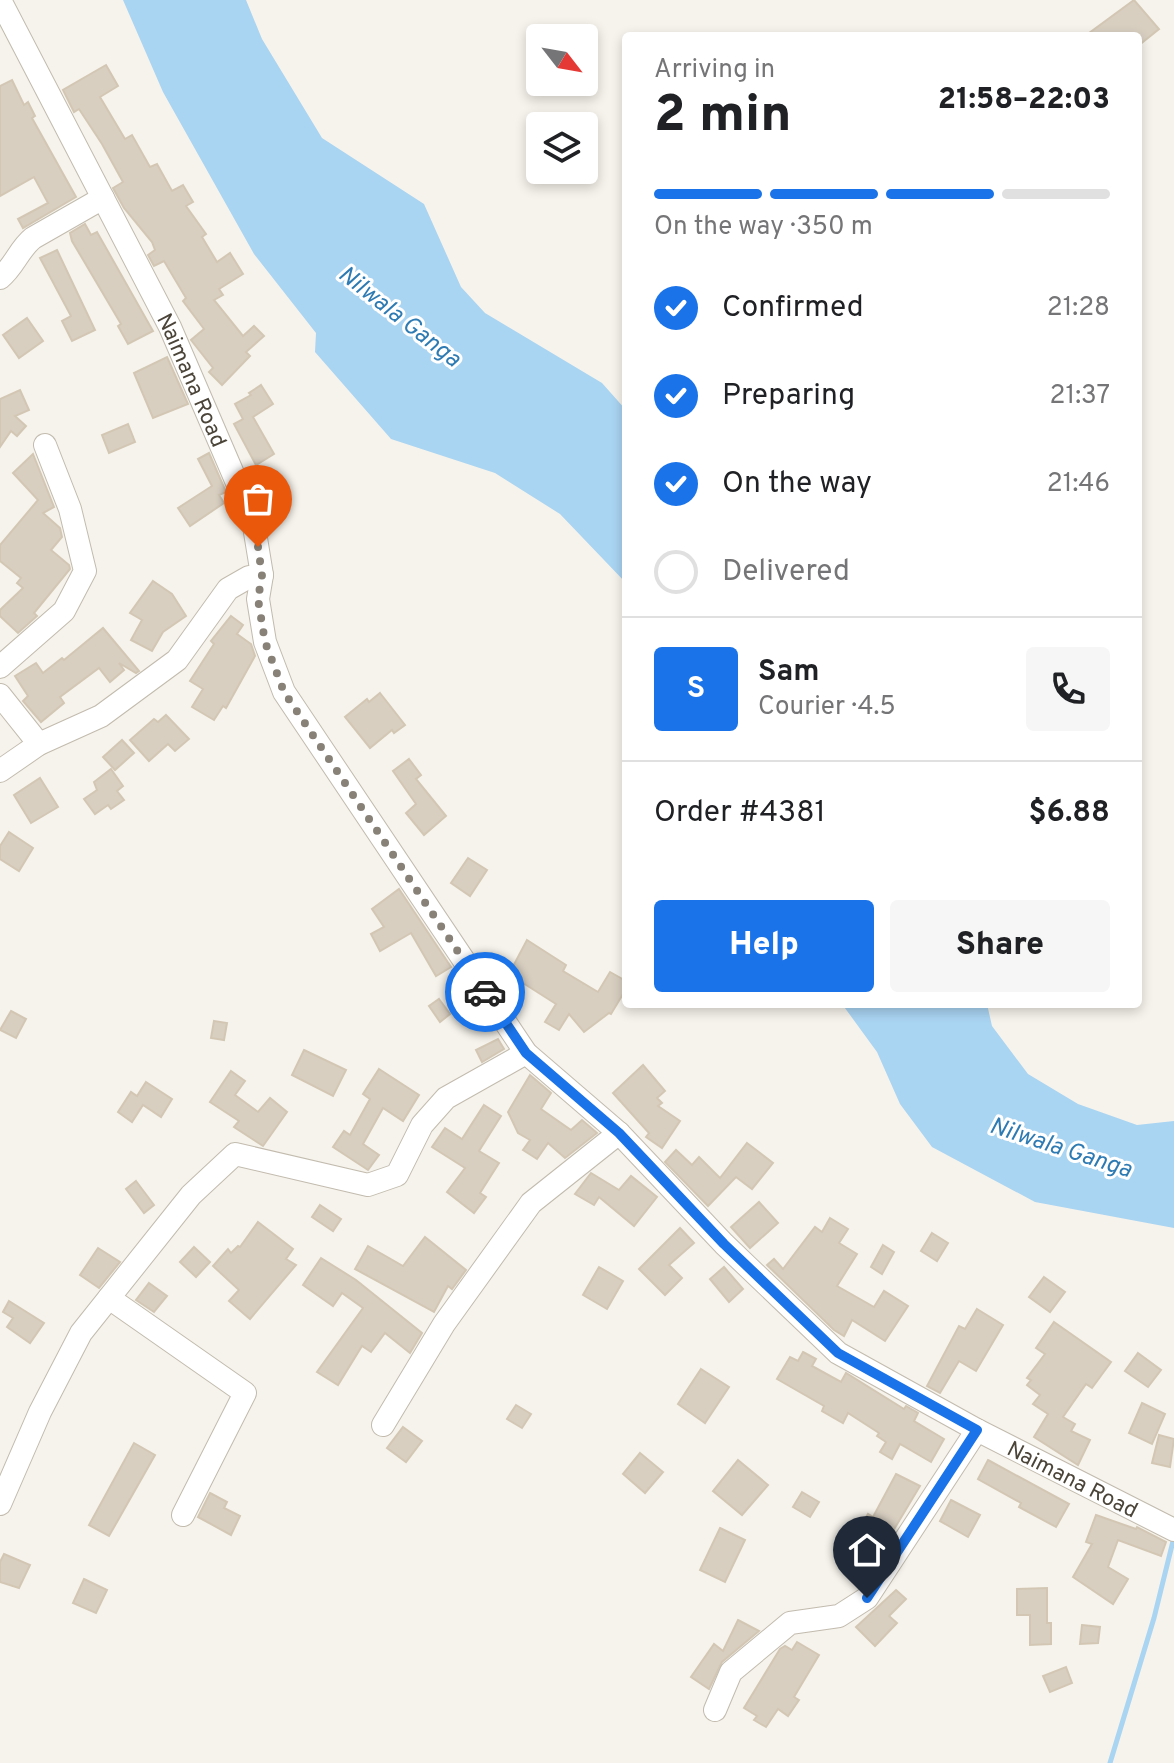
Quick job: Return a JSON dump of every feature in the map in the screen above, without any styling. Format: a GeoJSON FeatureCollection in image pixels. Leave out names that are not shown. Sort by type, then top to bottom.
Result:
{"type":"FeatureCollection","features":[{"type":"Feature","properties":{"kind":"street","name":"Naimana Road"},"geometry":{"type":"LineString","coordinates":[[0,0],[170,327],[253,520],[262,575],[258,599],[265,642],[284,692],[526,1053],[619,1133],[724,1244],[838,1353],[977,1430],[1174,1530]]}},
{"type":"Feature","properties":{"kind":"street"},"geometry":{"type":"LineString","coordinates":[[0,278],[13,266],[24,245],[33,238],[103,198]]}},
{"type":"Feature","properties":{"kind":"street"},"geometry":{"type":"LineString","coordinates":[[0,667],[64,611],[85,571],[70,509],[45,445]]}},
{"type":"Feature","properties":{"kind":"street"},"geometry":{"type":"LineString","coordinates":[[0,771],[39,744],[101,716],[177,660],[228,589],[249,577],[262,575]]}},
{"type":"Feature","properties":{"kind":"street"},"geometry":{"type":"LineString","coordinates":[[0,695],[39,744]]}},
{"type":"Feature","properties":{"kind":"street"},"geometry":{"type":"LineString","coordinates":[[0,1504],[40,1412],[74,1346],[191,1195],[235,1154],[368,1185],[397,1175],[422,1125],[446,1098],[526,1053]]}},
{"type":"Feature","properties":{"kind":"street"},"geometry":{"type":"LineString","coordinates":[[383,1425],[444,1324],[531,1203],[619,1133]]}},
{"type":"Feature","properties":{"kind":"street"},"geometry":{"type":"LineString","coordinates":[[109,1298],[245,1393],[183,1515]]}},
{"type":"Feature","properties":{"kind":"street"},"geometry":{"type":"LineString","coordinates":[[715,1710],[731,1672],[790,1623],[839,1616],[867,1598],[977,1430]]}},
{"type":"Feature","properties":{"kind":"water","name":"Nilwala Ganga"},"geometry":{"type":"Polygon","coordinates":[[[123,0],[246,0],[262,39],[322,138],[424,204],[461,287],[485,313],[602,383],[622,406],[622,579],[560,514],[495,473],[391,439],[315,352],[316,333],[254,254],[163,92],[123,0]]]}},
{"type":"Feature","properties":{"kind":"water","name":"Nilwala Ganga"},"geometry":{"type":"Polygon","coordinates":[[[845,1008],[988,1008],[992,1026],[1028,1074],[1078,1104],[1137,1125],[1174,1121],[1174,1228],[1035,1202],[932,1147],[900,1104],[877,1052],[845,1008]]]}},
{"type":"Feature","properties":{"kind":"building"},"geometry":{"type":"Polygon","coordinates":[[[1134,0],[1159,29],[1142,43],[1142,32],[1090,32],[1134,0]]]}},
{"type":"Feature","properties":{"kind":"building"},"geometry":{"type":"Polygon","coordinates":[[[106,65],[118,86],[100,97],[125,139],[132,135],[150,167],[157,164],[172,191],[183,185],[193,202],[186,206],[206,234],[202,237],[217,262],[230,253],[243,274],[219,289],[223,295],[214,300],[243,336],[254,326],[264,336],[246,352],[250,356],[222,385],[209,372],[213,368],[191,340],[204,329],[183,301],[186,298],[164,261],[154,266],[148,255],[155,250],[152,242],[124,208],[113,188],[123,182],[102,144],[79,109],[74,112],[63,90],[106,65]]]}},
{"type":"Feature","properties":{"kind":"building"},"geometry":{"type":"Polygon","coordinates":[[[12,80],[24,105],[28,102],[35,116],[32,118],[76,197],[23,228],[18,219],[48,203],[34,177],[0,196],[0,86],[12,80]]]}},
{"type":"Feature","properties":{"kind":"building"},"geometry":{"type":"Polygon","coordinates":[[[85,224],[91,235],[97,232],[153,331],[128,344],[118,326],[121,324],[72,241],[70,233],[85,224]]]}},
{"type":"Feature","properties":{"kind":"building"},"geometry":{"type":"Polygon","coordinates":[[[57,250],[95,330],[72,341],[62,321],[71,316],[40,258],[57,250]]]}},
{"type":"Feature","properties":{"kind":"building"},"geometry":{"type":"Polygon","coordinates":[[[27,318],[43,341],[19,358],[3,335],[27,318]]]}},
{"type":"Feature","properties":{"kind":"building"},"geometry":{"type":"Polygon","coordinates":[[[167,357],[188,404],[153,418],[134,373],[167,357]]]}},
{"type":"Feature","properties":{"kind":"building"},"geometry":{"type":"Polygon","coordinates":[[[261,385],[273,404],[253,417],[274,454],[256,465],[234,424],[243,419],[235,404],[261,385]]]}},
{"type":"Feature","properties":{"kind":"building"},"geometry":{"type":"Polygon","coordinates":[[[20,390],[29,410],[15,416],[26,426],[17,436],[11,431],[0,447],[0,399],[20,390]]]}},
{"type":"Feature","properties":{"kind":"building"},"geometry":{"type":"Polygon","coordinates":[[[128,424],[135,442],[109,453],[102,435],[128,424]]]}},
{"type":"Feature","properties":{"kind":"building"},"geometry":{"type":"Polygon","coordinates":[[[209,453],[226,492],[219,495],[224,503],[190,526],[178,508],[212,486],[198,459],[209,453]]]}},
{"type":"Feature","properties":{"kind":"building"},"geometry":{"type":"Polygon","coordinates":[[[33,454],[54,507],[43,513],[60,528],[62,537],[51,550],[70,569],[34,613],[37,616],[18,633],[0,616],[0,610],[23,588],[17,583],[21,578],[0,561],[0,545],[38,500],[13,473],[33,454]]]}},
{"type":"Feature","properties":{"kind":"building"},"geometry":{"type":"Polygon","coordinates":[[[153,581],[172,594],[186,616],[163,632],[152,651],[131,640],[142,620],[130,613],[153,581]]]}},
{"type":"Feature","properties":{"kind":"building"},"geometry":{"type":"Polygon","coordinates":[[[231,616],[243,625],[237,634],[251,644],[255,656],[226,708],[223,706],[214,720],[192,707],[203,689],[190,681],[214,644],[211,641],[231,616]]]}},
{"type":"Feature","properties":{"kind":"building"},"geometry":{"type":"Polygon","coordinates":[[[103,628],[139,671],[136,673],[119,663],[124,670],[110,682],[99,668],[60,697],[64,703],[41,722],[23,701],[28,696],[15,676],[36,663],[43,673],[103,628]]]}},
{"type":"Feature","properties":{"kind":"building"},"geometry":{"type":"Polygon","coordinates":[[[380,693],[405,725],[394,733],[392,730],[370,748],[345,717],[367,699],[369,702],[380,693]]]}},
{"type":"Feature","properties":{"kind":"building"},"geometry":{"type":"Polygon","coordinates":[[[166,715],[189,739],[175,751],[168,744],[149,761],[130,740],[154,719],[158,722],[166,715]]]}},
{"type":"Feature","properties":{"kind":"building"},"geometry":{"type":"Polygon","coordinates":[[[122,740],[134,753],[115,770],[103,757],[122,740]]]}},
{"type":"Feature","properties":{"kind":"building"},"geometry":{"type":"Polygon","coordinates":[[[409,759],[421,775],[416,779],[446,816],[424,835],[406,813],[416,804],[393,771],[409,759]]]}},
{"type":"Feature","properties":{"kind":"building"},"geometry":{"type":"Polygon","coordinates":[[[111,769],[123,786],[117,791],[124,800],[111,809],[108,805],[95,814],[84,799],[97,790],[94,782],[111,769]]]}},
{"type":"Feature","properties":{"kind":"building"},"geometry":{"type":"Polygon","coordinates":[[[40,778],[58,807],[31,823],[14,795],[40,778]]]}},
{"type":"Feature","properties":{"kind":"building"},"geometry":{"type":"Polygon","coordinates":[[[9,832],[33,848],[19,871],[0,859],[0,846],[9,832]]]}},
{"type":"Feature","properties":{"kind":"building"},"geometry":{"type":"Polygon","coordinates":[[[468,858],[487,870],[470,896],[451,883],[468,858]]]}},
{"type":"Feature","properties":{"kind":"building"},"geometry":{"type":"Polygon","coordinates":[[[399,889],[451,967],[436,976],[411,933],[380,951],[371,934],[384,927],[372,909],[399,889]]]}},
{"type":"Feature","properties":{"kind":"building"},"geometry":{"type":"Polygon","coordinates":[[[527,940],[566,965],[563,971],[598,992],[610,972],[622,979],[622,996],[611,1014],[584,1032],[569,1014],[559,1030],[545,1022],[556,1004],[509,974],[527,940]]]}},
{"type":"Feature","properties":{"kind":"building"},"geometry":{"type":"Polygon","coordinates":[[[439,999],[450,1014],[440,1022],[429,1006],[439,999]]]}},
{"type":"Feature","properties":{"kind":"building"},"geometry":{"type":"Polygon","coordinates":[[[11,1011],[26,1019],[16,1038],[0,1030],[11,1011]]]}},
{"type":"Feature","properties":{"kind":"building"},"geometry":{"type":"Polygon","coordinates":[[[214,1021],[227,1023],[224,1040],[211,1038],[214,1021]]]}},
{"type":"Feature","properties":{"kind":"building"},"geometry":{"type":"Polygon","coordinates":[[[498,1039],[504,1049],[482,1062],[476,1050],[498,1039]]]}},
{"type":"Feature","properties":{"kind":"building"},"geometry":{"type":"Polygon","coordinates":[[[304,1050],[346,1070],[333,1096],[292,1075],[304,1050]]]}},
{"type":"Feature","properties":{"kind":"building"},"geometry":{"type":"Polygon","coordinates":[[[643,1065],[665,1091],[657,1098],[662,1103],[658,1106],[680,1121],[662,1148],[646,1137],[649,1133],[613,1093],[643,1065]]]}},
{"type":"Feature","properties":{"kind":"building"},"geometry":{"type":"Polygon","coordinates":[[[379,1069],[419,1095],[403,1121],[383,1108],[363,1144],[379,1155],[368,1170],[333,1147],[344,1131],[350,1135],[370,1099],[363,1094],[379,1069]]]}},
{"type":"Feature","properties":{"kind":"building"},"geometry":{"type":"Polygon","coordinates":[[[231,1071],[245,1081],[235,1095],[258,1112],[270,1098],[287,1112],[263,1146],[234,1127],[239,1121],[210,1102],[231,1071]]]}},
{"type":"Feature","properties":{"kind":"building"},"geometry":{"type":"Polygon","coordinates":[[[530,1075],[551,1093],[541,1109],[571,1130],[582,1120],[597,1133],[565,1158],[548,1143],[537,1159],[523,1150],[530,1140],[518,1133],[508,1112],[530,1075]]]}},
{"type":"Feature","properties":{"kind":"building"},"geometry":{"type":"Polygon","coordinates":[[[146,1082],[172,1099],[161,1117],[143,1105],[132,1122],[118,1112],[131,1092],[137,1096],[146,1082]]]}},
{"type":"Feature","properties":{"kind":"building"},"geometry":{"type":"Polygon","coordinates":[[[484,1105],[501,1116],[479,1151],[499,1163],[480,1193],[486,1197],[474,1213],[447,1192],[465,1168],[432,1147],[445,1128],[462,1139],[484,1105]]]}},
{"type":"Feature","properties":{"kind":"building"},"geometry":{"type":"Polygon","coordinates":[[[747,1143],[773,1163],[752,1189],[736,1177],[708,1206],[665,1162],[676,1150],[692,1165],[699,1157],[720,1178],[747,1143]]]}},
{"type":"Feature","properties":{"kind":"building"},"geometry":{"type":"Polygon","coordinates":[[[591,1173],[619,1190],[631,1176],[657,1197],[634,1226],[599,1197],[594,1205],[575,1194],[591,1173]]]}},
{"type":"Feature","properties":{"kind":"building"},"geometry":{"type":"Polygon","coordinates":[[[136,1181],[154,1205],[144,1213],[126,1189],[136,1181]]]}},
{"type":"Feature","properties":{"kind":"building"},"geometry":{"type":"Polygon","coordinates":[[[759,1202],[778,1223],[750,1248],[731,1227],[759,1202]]]}},
{"type":"Feature","properties":{"kind":"building"},"geometry":{"type":"Polygon","coordinates":[[[320,1205],[341,1219],[333,1231],[312,1217],[320,1205]]]}},
{"type":"Feature","properties":{"kind":"building"},"geometry":{"type":"Polygon","coordinates":[[[830,1218],[848,1229],[839,1243],[857,1254],[837,1286],[874,1307],[884,1291],[908,1306],[885,1341],[852,1320],[844,1336],[834,1330],[767,1265],[774,1259],[783,1269],[815,1227],[822,1232],[830,1218]]]}},
{"type":"Feature","properties":{"kind":"building"},"geometry":{"type":"Polygon","coordinates":[[[258,1222],[293,1249],[286,1259],[296,1265],[250,1319],[229,1301],[239,1290],[213,1266],[228,1249],[231,1253],[240,1247],[258,1222]]]}},
{"type":"Feature","properties":{"kind":"building"},"geometry":{"type":"Polygon","coordinates":[[[680,1228],[694,1243],[669,1265],[682,1278],[665,1295],[639,1269],[680,1228]]]}},
{"type":"Feature","properties":{"kind":"building"},"geometry":{"type":"Polygon","coordinates":[[[932,1233],[948,1243],[937,1261],[921,1251],[932,1233]]]}},
{"type":"Feature","properties":{"kind":"building"},"geometry":{"type":"Polygon","coordinates":[[[425,1237],[466,1270],[452,1289],[448,1286],[434,1312],[355,1269],[368,1246],[403,1266],[425,1237]]]}},
{"type":"Feature","properties":{"kind":"building"},"geometry":{"type":"Polygon","coordinates":[[[883,1245],[894,1252],[882,1274],[871,1267],[883,1245]]]}},
{"type":"Feature","properties":{"kind":"building"},"geometry":{"type":"Polygon","coordinates":[[[194,1247],[210,1262],[196,1277],[180,1262],[194,1247]]]}},
{"type":"Feature","properties":{"kind":"building"},"geometry":{"type":"Polygon","coordinates":[[[98,1248],[120,1262],[99,1288],[80,1275],[98,1248]]]}},
{"type":"Feature","properties":{"kind":"building"},"geometry":{"type":"Polygon","coordinates":[[[321,1258],[356,1280],[422,1333],[410,1353],[385,1333],[371,1352],[362,1346],[338,1385],[317,1372],[363,1308],[342,1293],[333,1306],[303,1285],[321,1258]]]}},
{"type":"Feature","properties":{"kind":"building"},"geometry":{"type":"Polygon","coordinates":[[[599,1267],[623,1281],[607,1309],[583,1295],[599,1267]]]}},
{"type":"Feature","properties":{"kind":"building"},"geometry":{"type":"Polygon","coordinates":[[[724,1267],[743,1289],[729,1302],[710,1279],[724,1267]]]}},
{"type":"Feature","properties":{"kind":"building"},"geometry":{"type":"Polygon","coordinates":[[[1044,1277],[1065,1292],[1050,1312],[1029,1297],[1044,1277]]]}},
{"type":"Feature","properties":{"kind":"building"},"geometry":{"type":"Polygon","coordinates":[[[149,1283],[167,1296],[154,1312],[136,1300],[149,1283]]]}},
{"type":"Feature","properties":{"kind":"building"},"geometry":{"type":"Polygon","coordinates":[[[9,1301],[44,1323],[30,1343],[7,1327],[13,1318],[3,1312],[9,1301]]]}},
{"type":"Feature","properties":{"kind":"building"},"geometry":{"type":"Polygon","coordinates":[[[977,1309],[1003,1325],[976,1371],[959,1361],[940,1393],[927,1386],[959,1326],[965,1329],[977,1309]]]}},
{"type":"Feature","properties":{"kind":"building"},"geometry":{"type":"Polygon","coordinates":[[[1054,1322],[1111,1362],[1092,1388],[1086,1384],[1063,1417],[1075,1424],[1071,1431],[1090,1440],[1078,1465],[1034,1437],[1048,1414],[1033,1404],[1040,1395],[1027,1385],[1031,1380],[1027,1378],[1045,1354],[1036,1348],[1054,1322]]]}},
{"type":"Feature","properties":{"kind":"building"},"geometry":{"type":"Polygon","coordinates":[[[803,1352],[816,1359],[812,1366],[841,1382],[846,1373],[904,1409],[906,1406],[918,1413],[914,1421],[944,1439],[931,1462],[900,1444],[892,1459],[880,1452],[886,1442],[877,1436],[879,1433],[848,1413],[843,1423],[822,1411],[824,1406],[777,1379],[790,1357],[798,1361],[803,1352]]]}},
{"type":"Feature","properties":{"kind":"building"},"geometry":{"type":"Polygon","coordinates":[[[1138,1353],[1161,1370],[1148,1387],[1125,1371],[1138,1353]]]}},
{"type":"Feature","properties":{"kind":"building"},"geometry":{"type":"Polygon","coordinates":[[[701,1369],[729,1387],[705,1423],[678,1404],[701,1369]]]}},
{"type":"Feature","properties":{"kind":"building"},"geometry":{"type":"Polygon","coordinates":[[[1142,1403],[1165,1414],[1152,1444],[1129,1433],[1142,1403]]]}},
{"type":"Feature","properties":{"kind":"building"},"geometry":{"type":"Polygon","coordinates":[[[516,1405],[531,1414],[522,1428],[507,1419],[516,1405]]]}},
{"type":"Feature","properties":{"kind":"building"},"geometry":{"type":"Polygon","coordinates":[[[403,1427],[422,1441],[406,1462],[387,1448],[403,1427]]]}},
{"type":"Feature","properties":{"kind":"building"},"geometry":{"type":"Polygon","coordinates":[[[1159,1435],[1174,1439],[1170,1467],[1152,1463],[1159,1435]]]}},
{"type":"Feature","properties":{"kind":"building"},"geometry":{"type":"Polygon","coordinates":[[[134,1443],[155,1455],[109,1536],[89,1525],[134,1443]]]}},
{"type":"Feature","properties":{"kind":"building"},"geometry":{"type":"Polygon","coordinates":[[[640,1453],[663,1472],[645,1493],[623,1474],[640,1453]]]}},
{"type":"Feature","properties":{"kind":"building"},"geometry":{"type":"Polygon","coordinates":[[[738,1460],[768,1485],[742,1515],[713,1491],[738,1460]]]}},
{"type":"Feature","properties":{"kind":"building"},"geometry":{"type":"Polygon","coordinates":[[[988,1460],[1069,1504],[1056,1527],[978,1479],[988,1460]]]}},
{"type":"Feature","properties":{"kind":"building"},"geometry":{"type":"Polygon","coordinates":[[[896,1474],[920,1486],[881,1551],[855,1536],[868,1514],[873,1517],[896,1474]]]}},
{"type":"Feature","properties":{"kind":"building"},"geometry":{"type":"Polygon","coordinates":[[[802,1492],[819,1502],[810,1517],[793,1507],[802,1492]]]}},
{"type":"Feature","properties":{"kind":"building"},"geometry":{"type":"Polygon","coordinates":[[[210,1493],[227,1502],[224,1508],[240,1516],[231,1535],[198,1517],[210,1493]]]}},
{"type":"Feature","properties":{"kind":"building"},"geometry":{"type":"Polygon","coordinates":[[[951,1500],[980,1515],[968,1537],[940,1521],[951,1500]]]}},
{"type":"Feature","properties":{"kind":"building"},"geometry":{"type":"Polygon","coordinates":[[[1096,1515],[1137,1527],[1166,1542],[1161,1556],[1118,1540],[1108,1567],[1128,1579],[1113,1604],[1073,1577],[1092,1544],[1086,1542],[1096,1515]]]}},
{"type":"Feature","properties":{"kind":"building"},"geometry":{"type":"Polygon","coordinates":[[[720,1528],[745,1540],[725,1582],[700,1570],[720,1528]]]}},
{"type":"Feature","properties":{"kind":"building"},"geometry":{"type":"Polygon","coordinates":[[[4,1554],[30,1565],[19,1588],[0,1582],[0,1562],[4,1554]]]}},
{"type":"Feature","properties":{"kind":"building"},"geometry":{"type":"Polygon","coordinates":[[[84,1579],[107,1590],[96,1613],[73,1603],[84,1579]]]}},
{"type":"Feature","properties":{"kind":"building"},"geometry":{"type":"Polygon","coordinates":[[[1047,1588],[1047,1623],[1051,1623],[1051,1644],[1030,1645],[1030,1615],[1017,1615],[1017,1589],[1047,1588]]]}},
{"type":"Feature","properties":{"kind":"building"},"geometry":{"type":"Polygon","coordinates":[[[896,1590],[906,1599],[889,1616],[897,1623],[875,1646],[856,1627],[896,1590]]]}},
{"type":"Feature","properties":{"kind":"building"},"geometry":{"type":"Polygon","coordinates":[[[738,1620],[759,1631],[722,1662],[709,1689],[691,1677],[714,1644],[723,1651],[738,1620]]]}},
{"type":"Feature","properties":{"kind":"building"},"geometry":{"type":"Polygon","coordinates":[[[1082,1625],[1100,1627],[1098,1643],[1080,1644],[1082,1625]]]}},
{"type":"Feature","properties":{"kind":"building"},"geometry":{"type":"Polygon","coordinates":[[[797,1642],[819,1655],[794,1697],[799,1700],[788,1716],[778,1709],[766,1727],[754,1720],[757,1716],[744,1708],[780,1649],[785,1646],[792,1650],[797,1642]]]}},
{"type":"Feature","properties":{"kind":"building"},"geometry":{"type":"Polygon","coordinates":[[[1066,1667],[1072,1683],[1050,1692],[1043,1676],[1066,1667]]]}},
{"type":"Feature","properties":{"kind":"waterway"},"geometry":{"type":"LineString","coordinates":[[1110,1763],[1154,1618],[1174,1537]]}},
{"type":"Feature","properties":{"kind":"way so far"},"geometry":{"type":"LineString","coordinates":[[258,547],[262,575],[258,599],[265,642],[284,692],[485,992]]}},
{"type":"Feature","properties":{"kind":"route"},"geometry":{"type":"LineString","coordinates":[[485,992],[526,1053],[619,1133],[724,1244],[838,1353],[977,1430],[867,1598]]}}]}
